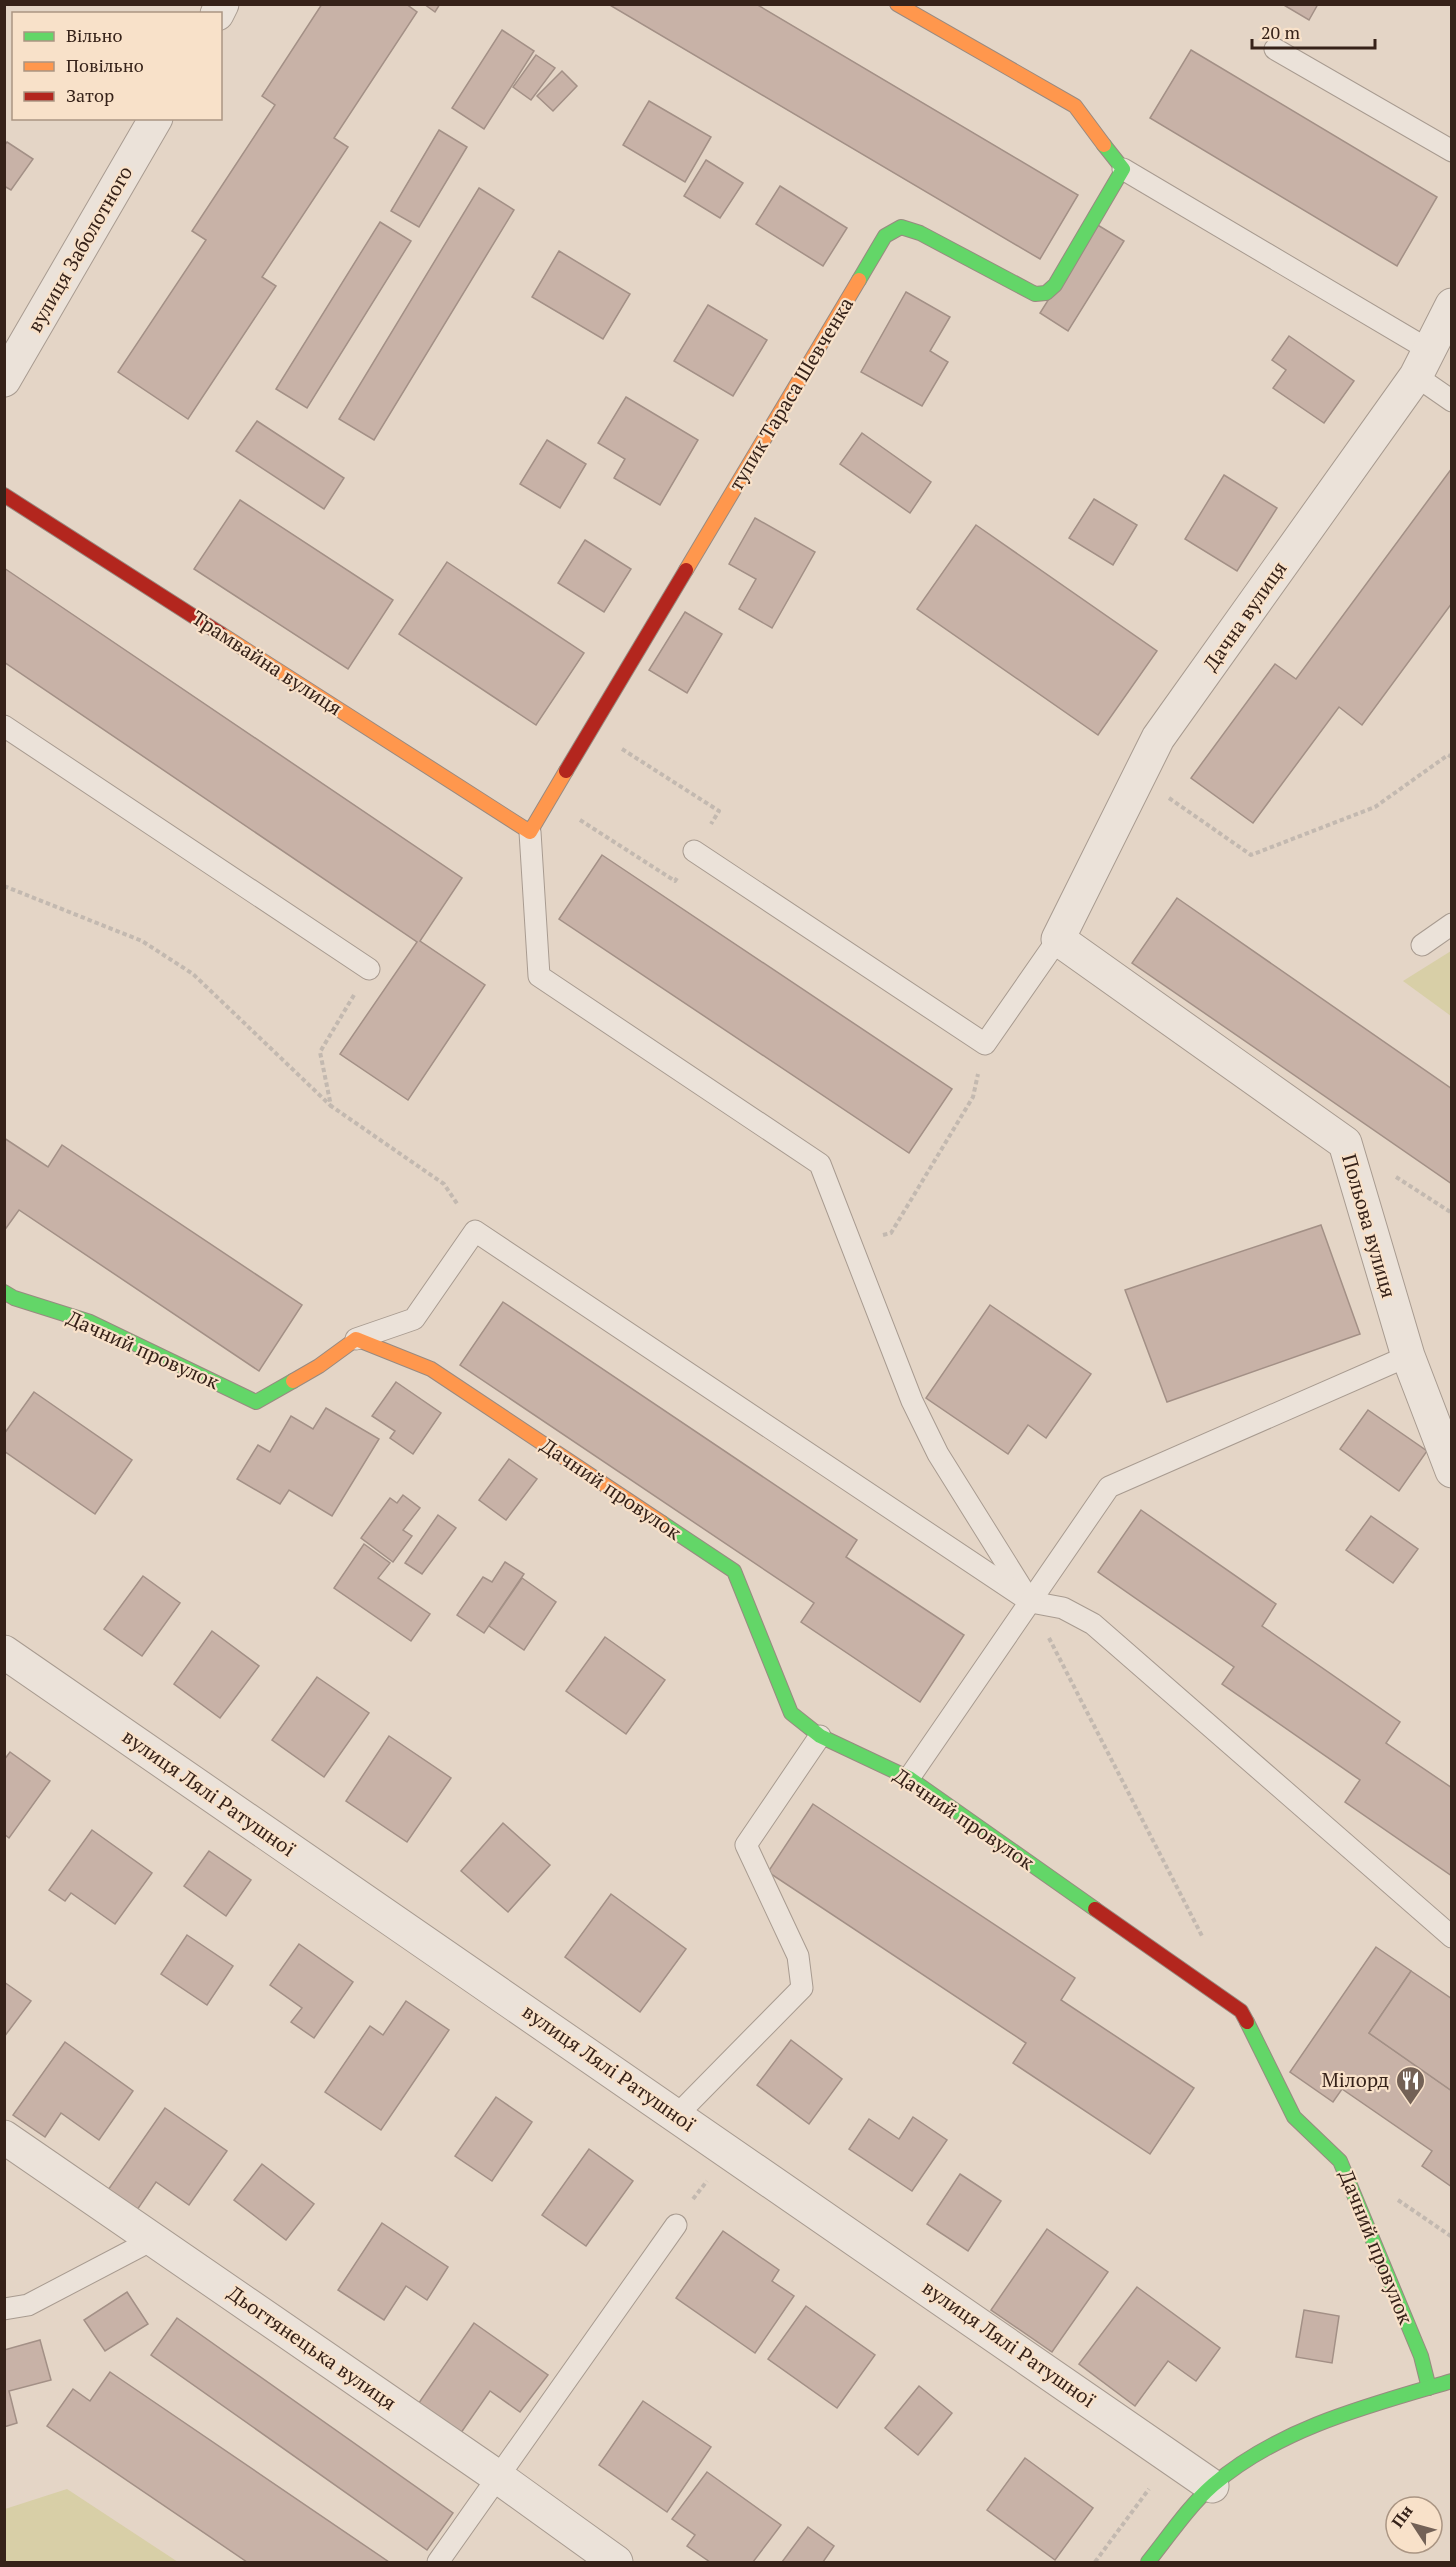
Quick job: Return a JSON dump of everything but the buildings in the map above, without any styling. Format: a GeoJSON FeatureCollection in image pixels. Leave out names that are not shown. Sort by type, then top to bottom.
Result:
{"type":"FeatureCollection","features":[{"type":"Feature","properties":{"kind":"street"},"geometry":{"type":"LineString","coordinates":[[897,4],[1075,106],[1124,170]]}},
{"type":"Feature","properties":{"kind":"street","name":"вулиця Заболотного"},"geometry":{"type":"LineString","coordinates":[[4,380],[155,120]]}},
{"type":"Feature","properties":{"kind":"street","name":"тупик Тараса Шевченка"},"geometry":{"type":"LineString","coordinates":[[530,832],[885,236],[901,227],[920,233],[1035,294],[1046,293],[1055,285],[1124,170]]}},
{"type":"Feature","properties":{"kind":"street","name":"Дачна вулиця"},"geometry":{"type":"LineString","coordinates":[[1058,939],[1158,738],[1422,363],[1452,305]]}},
{"type":"Feature","properties":{"kind":"street","name":"Трамвайна вулиця"},"geometry":{"type":"LineString","coordinates":[[4,495],[530,832]]}},
{"type":"Feature","properties":{"kind":"street","name":"Польова вулиця"},"geometry":{"type":"LineString","coordinates":[[1058,939],[1345,1143],[1408,1356],[1452,1471]]}},
{"type":"Feature","properties":{"kind":"street","name":"Дачний провулок"},"geometry":{"type":"LineString","coordinates":[[4,1292],[14,1298],[90,1322],[256,1402],[319,1366],[356,1339],[431,1369],[734,1571],[791,1713],[820,1736],[909,1778],[1240,2011],[1294,2117],[1340,2161],[1421,2356],[1429,2388]]}},
{"type":"Feature","properties":{"kind":"street","name":"вулиця Лялі Ратушної"},"geometry":{"type":"LineString","coordinates":[[4,1652],[1212,2486]]}},
{"type":"Feature","properties":{"kind":"street","name":"Дьогтянецька вулиця"},"geometry":{"type":"LineString","coordinates":[[4,2137],[498,2477],[616,2562]]}},
{"type":"Feature","properties":{"kind":"street"},"geometry":{"type":"LineString","coordinates":[[1148,2562],[1212,2486],[1256,2453],[1328,2422],[1452,2381]]}},
{"type":"Feature","properties":{"kind":"lane"},"geometry":{"type":"LineString","coordinates":[[1275,49],[1452,151]]}},
{"type":"Feature","properties":{"kind":"lane"},"geometry":{"type":"LineString","coordinates":[[1124,170],[1422,363],[1452,401]]}},
{"type":"Feature","properties":{"kind":"lane"},"geometry":{"type":"LineString","coordinates":[[4,726],[369,969]]}},
{"type":"Feature","properties":{"kind":"lane"},"geometry":{"type":"LineString","coordinates":[[530,832],[539,976],[820,1164],[912,1401],[938,1454],[1031,1602]]}},
{"type":"Feature","properties":{"kind":"lane"},"geometry":{"type":"LineString","coordinates":[[693,851],[985,1044],[1058,939]]}},
{"type":"Feature","properties":{"kind":"lane"},"geometry":{"type":"LineString","coordinates":[[1422,945],[1452,924]]}},
{"type":"Feature","properties":{"kind":"lane"},"geometry":{"type":"LineString","coordinates":[[356,1339],[414,1319],[475,1231],[1031,1602],[1063,1608],[1093,1624],[1452,1937]]}},
{"type":"Feature","properties":{"kind":"lane"},"geometry":{"type":"LineString","coordinates":[[909,1778],[1109,1487],[1408,1356]]}},
{"type":"Feature","properties":{"kind":"lane"},"geometry":{"type":"LineString","coordinates":[[677,2115],[802,1988],[798,1956],[746,1845],[820,1736]]}},
{"type":"Feature","properties":{"kind":"lane"},"geometry":{"type":"LineString","coordinates":[[438,2562],[676,2224]]}},
{"type":"Feature","properties":{"kind":"lane"},"geometry":{"type":"LineString","coordinates":[[4,2309],[28,2305],[154,2239]]}},
{"type":"Feature","properties":{"kind":"path"},"geometry":{"type":"LineString","coordinates":[[549,801],[675,881],[719,811],[591,730]]}},
{"type":"Feature","properties":{"kind":"path"},"geometry":{"type":"LineString","coordinates":[[1139,777],[1251,855],[1375,807],[1448,755],[1452,757]]}},
{"type":"Feature","properties":{"kind":"path"},"geometry":{"type":"LineString","coordinates":[[4,886],[142,941],[193,974],[331,1106],[444,1184],[475,1231]]}},
{"type":"Feature","properties":{"kind":"path"},"geometry":{"type":"LineString","coordinates":[[331,1106],[320,1052],[369,969]]}},
{"type":"Feature","properties":{"kind":"path"},"geometry":{"type":"LineString","coordinates":[[851,1245],[891,1233],[973,1097],[985,1044]]}},
{"type":"Feature","properties":{"kind":"path"},"geometry":{"type":"LineString","coordinates":[[1031,1602],[1203,1938]]}},
{"type":"Feature","properties":{"kind":"path"},"geometry":{"type":"LineString","coordinates":[[676,2224],[728,2151]]}},
{"type":"Feature","properties":{"kind":"shaded area"},"geometry":{"type":"Polygon","coordinates":[[[1451,951],[1451,1016],[1403,981],[1451,951]]]}},
{"type":"Feature","properties":{"kind":"shaded area"},"geometry":{"type":"Polygon","coordinates":[[[67,2489],[178,2562],[5,2562],[5,2509],[67,2489]]]}},
{"type":"Feature","properties":{"kind":"traffic: fast"},"geometry":{"type":"LineString","coordinates":[[859,280],[885,236],[901,227],[920,233],[1035,294],[1046,293],[1055,285],[1123,169],[1104,145]]}},
{"type":"Feature","properties":{"kind":"traffic: fast"},"geometry":{"type":"LineString","coordinates":[[4,1292],[14,1298],[90,1322],[256,1402],[293,1381]]}},
{"type":"Feature","properties":{"kind":"traffic: fast"},"geometry":{"type":"LineString","coordinates":[[662,1523],[734,1571],[791,1713],[820,1736],[909,1778],[1095,1909]]}},
{"type":"Feature","properties":{"kind":"traffic: fast"},"geometry":{"type":"LineString","coordinates":[[1247,2022],[1294,2117],[1340,2161],[1421,2356],[1429,2388]]}},
{"type":"Feature","properties":{"kind":"traffic: fast"},"geometry":{"type":"LineString","coordinates":[[1148,2562],[1187,2512],[1213,2485],[1239,2465],[1267,2448],[1296,2433],[1358,2409],[1452,2381]]}},
{"type":"Feature","properties":{"kind":"traffic: slow"},"geometry":{"type":"LineString","coordinates":[[897,4],[1075,106],[1104,145]]}},
{"type":"Feature","properties":{"kind":"traffic: slow"},"geometry":{"type":"LineString","coordinates":[[686,570],[859,280]]}},
{"type":"Feature","properties":{"kind":"traffic: slow"},"geometry":{"type":"LineString","coordinates":[[221,634],[530,832],[566,771]]}},
{"type":"Feature","properties":{"kind":"traffic: slow"},"geometry":{"type":"LineString","coordinates":[[293,1381],[319,1366],[356,1339],[431,1369],[662,1523]]}},
{"type":"Feature","properties":{"kind":"traffic: jam"},"geometry":{"type":"LineString","coordinates":[[4,495],[221,634]]}},
{"type":"Feature","properties":{"kind":"traffic: jam"},"geometry":{"type":"LineString","coordinates":[[566,771],[686,570]]}},
{"type":"Feature","properties":{"kind":"traffic: jam"},"geometry":{"type":"LineString","coordinates":[[1095,1909],[1241,2011],[1247,2022]]}},
{"type":"Feature","properties":{"kind":"place","name":"Мілорд"},"geometry":{"type":"Point","coordinates":[1410,2106]}}]}
